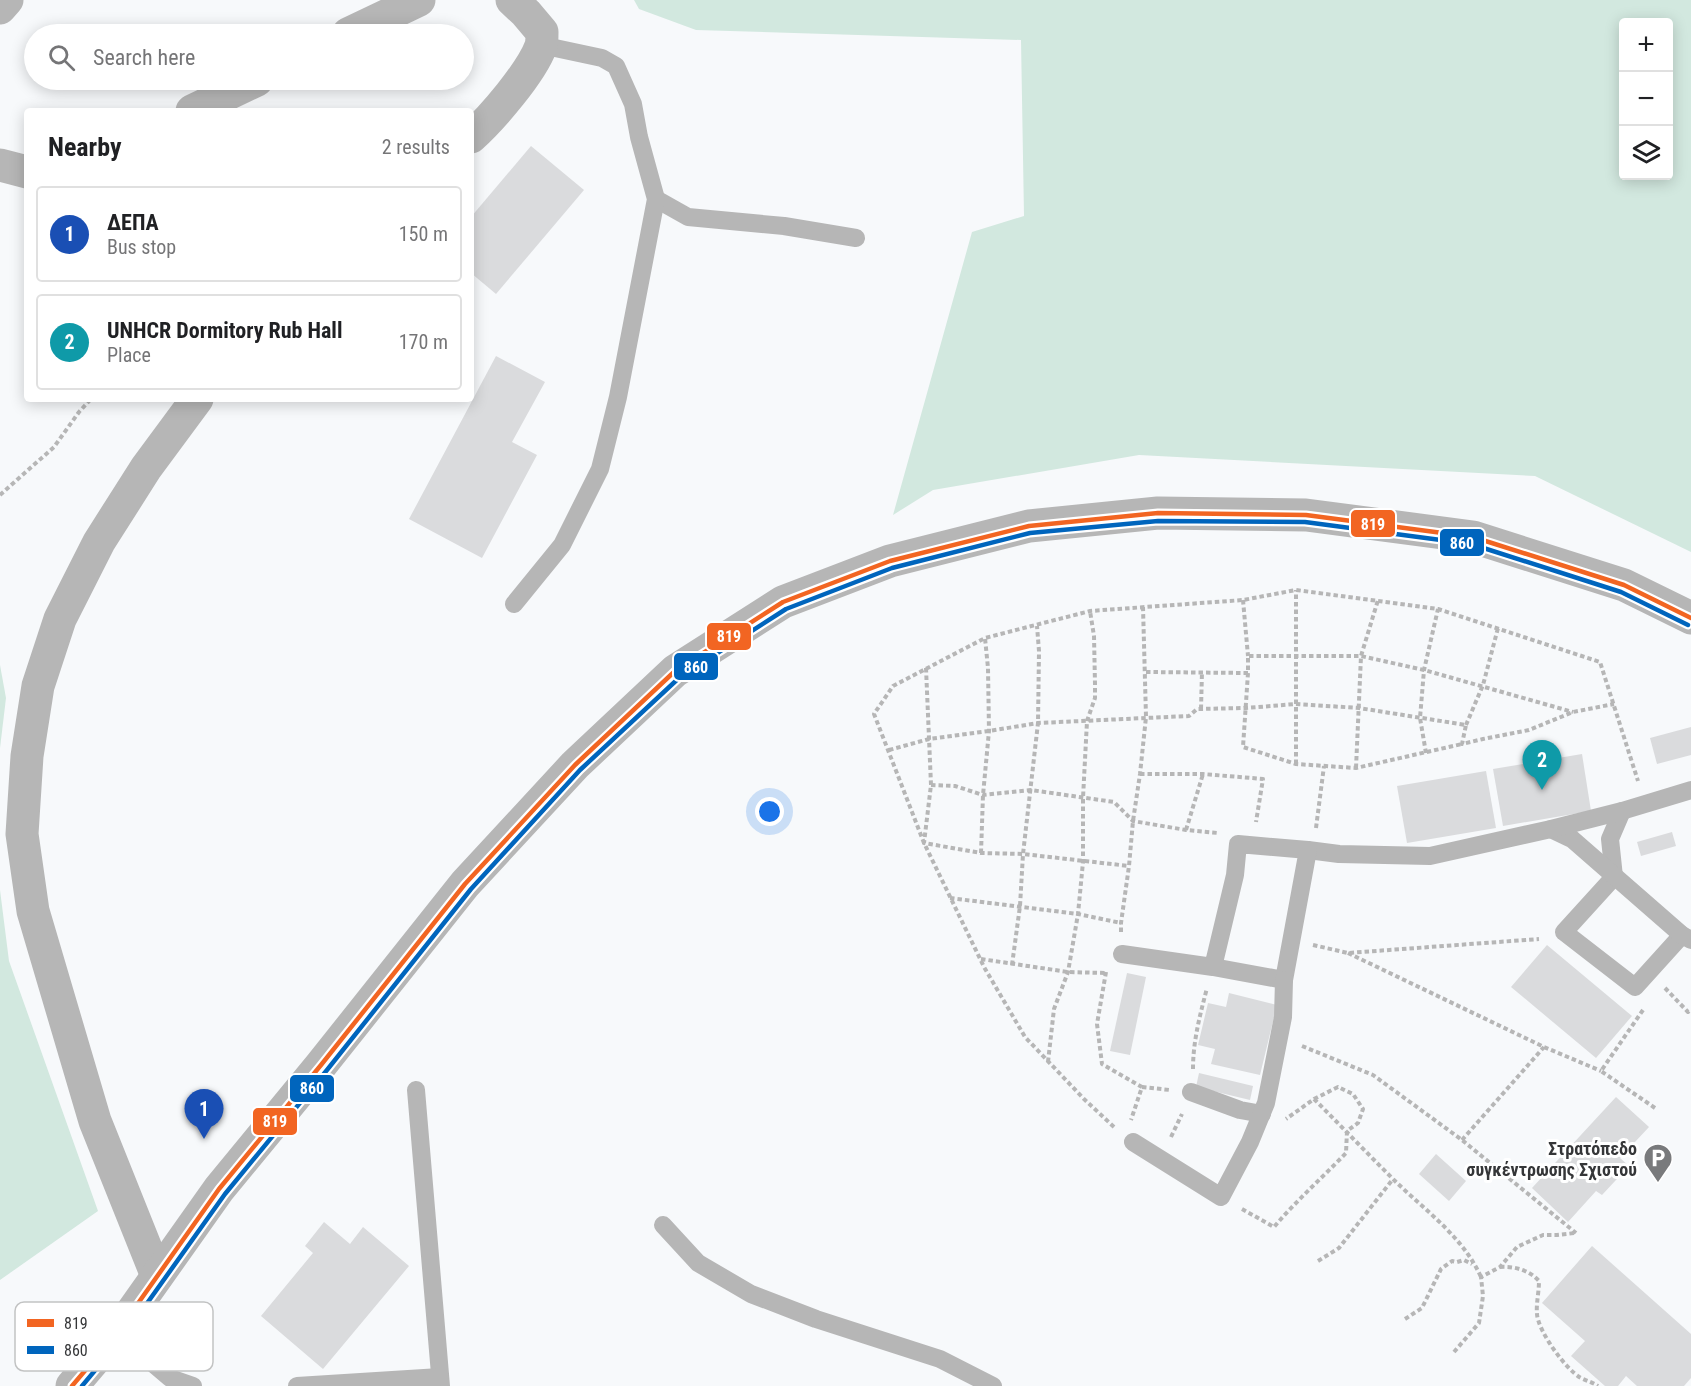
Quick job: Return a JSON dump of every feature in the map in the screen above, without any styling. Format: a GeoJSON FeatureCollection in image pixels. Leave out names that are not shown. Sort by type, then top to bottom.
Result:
{"type":"FeatureCollection","features":[{"type":"Feature","properties":{"kind":"street"},"geometry":{"type":"LineString","coordinates":[[0,8],[7,0]]}},
{"type":"Feature","properties":{"kind":"street"},"geometry":{"type":"LineString","coordinates":[[369,24],[419,0]]}},
{"type":"Feature","properties":{"kind":"street"},"geometry":{"type":"LineString","coordinates":[[474,134],[486,123],[530,68],[541,45],[542,32],[512,0]]}},
{"type":"Feature","properties":{"kind":"street"},"geometry":{"type":"LineString","coordinates":[[198,108],[237,90]]}},
{"type":"Feature","properties":{"kind":"street"},"geometry":{"type":"LineString","coordinates":[[0,165],[24,171]]}},
{"type":"Feature","properties":{"kind":"street"},"geometry":{"type":"LineString","coordinates":[[157,1276],[95,1121],[33,911],[22,834],[27,756],[38,686],[60,619],[99,542],[146,468],[195,402]]}},
{"type":"Feature","properties":{"kind":"street"},"geometry":{"type":"LineString","coordinates":[[139,1302],[219,1189],[473,875],[575,765],[675,672],[783,603],[890,561],[1029,526],[1158,513],[1294,515],[1473,537],[1624,585],[1691,618]]}},
{"type":"Feature","properties":{"kind":"street"},"geometry":{"type":"LineString","coordinates":[[72,1386],[85,1371]]}},
{"type":"Feature","properties":{"kind":"lane"},"geometry":{"type":"LineString","coordinates":[[514,604],[562,545],[600,469],[618,397],[656,199],[639,137],[633,104],[616,66],[602,58],[541,45]]}},
{"type":"Feature","properties":{"kind":"lane"},"geometry":{"type":"LineString","coordinates":[[656,199],[688,217],[784,226],[855,238]]}},
{"type":"Feature","properties":{"kind":"lane"},"geometry":{"type":"LineString","coordinates":[[1213,967],[1235,875],[1238,844],[1339,854],[1430,856],[1551,829],[1691,790]]}},
{"type":"Feature","properties":{"kind":"lane"},"geometry":{"type":"LineString","coordinates":[[1551,829],[1572,839],[1589,852],[1614,877],[1687,937],[1635,987],[1564,932],[1614,877],[1610,839],[1622,811]]}},
{"type":"Feature","properties":{"kind":"lane"},"geometry":{"type":"LineString","coordinates":[[1133,1142],[1221,1197],[1250,1142],[1266,1103],[1280,1036],[1284,980],[1308,850]]}},
{"type":"Feature","properties":{"kind":"lane"},"geometry":{"type":"LineString","coordinates":[[1122,954],[1284,980]]}},
{"type":"Feature","properties":{"kind":"lane"},"geometry":{"type":"LineString","coordinates":[[298,1386],[440,1381],[416,1090]]}},
{"type":"Feature","properties":{"kind":"lane"},"geometry":{"type":"LineString","coordinates":[[1191,1092],[1240,1110],[1262,1114]]}},
{"type":"Feature","properties":{"kind":"lane"},"geometry":{"type":"LineString","coordinates":[[663,1225],[698,1263],[751,1294],[816,1319],[940,1359],[993,1386]]}},
{"type":"Feature","properties":{"kind":"lane"},"geometry":{"type":"LineString","coordinates":[[162,1371],[170,1378],[193,1386]]}},
{"type":"Feature","properties":{"kind":"path"},"geometry":{"type":"LineString","coordinates":[[0,495],[54,447],[88,402]]}},
{"type":"Feature","properties":{"kind":"path"},"geometry":{"type":"LineString","coordinates":[[1296,590],[1296,764]]}},
{"type":"Feature","properties":{"kind":"path"},"geometry":{"type":"LineString","coordinates":[[1133,1142],[1084,1099],[1025,1037],[981,959],[924,843],[874,714],[893,686],[986,638],[1090,611],[1243,600],[1296,590],[1438,609],[1600,662],[1646,804]]}},
{"type":"Feature","properties":{"kind":"path"},"geometry":{"type":"LineString","coordinates":[[1243,600],[1248,656],[1243,747],[1296,764],[1356,768],[1529,730],[1574,712],[1614,704]]}},
{"type":"Feature","properties":{"kind":"path"},"geometry":{"type":"LineString","coordinates":[[1356,768],[1361,656],[1378,600]]}},
{"type":"Feature","properties":{"kind":"path"},"geometry":{"type":"LineString","coordinates":[[1133,1142],[1131,1121],[1142,1087],[1102,1064],[1096,1024],[1105,973],[1122,954],[1121,922],[1146,717],[1143,607]]}},
{"type":"Feature","properties":{"kind":"path"},"geometry":{"type":"LineString","coordinates":[[1426,753],[1420,718],[1424,670],[1438,609]]}},
{"type":"Feature","properties":{"kind":"path"},"geometry":{"type":"LineString","coordinates":[[1048,1062],[1054,1009],[1068,972],[1078,914],[1083,862],[1083,798],[1087,721],[1095,698],[1094,636],[1090,611]]}},
{"type":"Feature","properties":{"kind":"path"},"geometry":{"type":"LineString","coordinates":[[1012,964],[1038,723],[1040,651],[1037,626]]}},
{"type":"Feature","properties":{"kind":"path"},"geometry":{"type":"LineString","coordinates":[[1462,744],[1466,725],[1483,685],[1498,628]]}},
{"type":"Feature","properties":{"kind":"path"},"geometry":{"type":"LineString","coordinates":[[981,853],[989,731],[986,638]]}},
{"type":"Feature","properties":{"kind":"path"},"geometry":{"type":"LineString","coordinates":[[1248,656],[1361,656],[1483,685],[1574,712]]}},
{"type":"Feature","properties":{"kind":"path"},"geometry":{"type":"LineString","coordinates":[[924,843],[930,785],[926,668]]}},
{"type":"Feature","properties":{"kind":"path"},"geometry":{"type":"LineString","coordinates":[[1146,672],[1248,673]]}},
{"type":"Feature","properties":{"kind":"path"},"geometry":{"type":"LineString","coordinates":[[1201,708],[1202,672]]}},
{"type":"Feature","properties":{"kind":"path"},"geometry":{"type":"LineString","coordinates":[[889,750],[929,739],[1038,723],[1189,716],[1201,708],[1246,708],[1296,704],[1359,708],[1466,725]]}},
{"type":"Feature","properties":{"kind":"path"},"geometry":{"type":"LineString","coordinates":[[1315,833],[1324,766]]}},
{"type":"Feature","properties":{"kind":"path"},"geometry":{"type":"LineString","coordinates":[[1140,774],[1203,774],[1263,779],[1256,826]]}},
{"type":"Feature","properties":{"kind":"path"},"geometry":{"type":"LineString","coordinates":[[1186,830],[1203,774]]}},
{"type":"Feature","properties":{"kind":"path"},"geometry":{"type":"LineString","coordinates":[[930,785],[955,786],[983,795],[1031,790],[1114,802],[1132,821],[1220,834]]}},
{"type":"Feature","properties":{"kind":"path"},"geometry":{"type":"LineString","coordinates":[[924,843],[981,853],[1023,854],[1128,866]]}},
{"type":"Feature","properties":{"kind":"path"},"geometry":{"type":"LineString","coordinates":[[951,898],[1078,914],[1121,922]]}},
{"type":"Feature","properties":{"kind":"path"},"geometry":{"type":"LineString","coordinates":[[1292,939],[1348,953],[1544,1047],[1601,1071],[1655,1108]]}},
{"type":"Feature","properties":{"kind":"path"},"geometry":{"type":"LineString","coordinates":[[1348,953],[1539,939]]}},
{"type":"Feature","properties":{"kind":"path"},"geometry":{"type":"LineString","coordinates":[[981,959],[1068,972],[1105,973]]}},
{"type":"Feature","properties":{"kind":"path"},"geometry":{"type":"LineString","coordinates":[[1159,1158],[1191,1092],[1193,1057],[1200,1014],[1213,967]]}},
{"type":"Feature","properties":{"kind":"path"},"geometry":{"type":"LineString","coordinates":[[1661,984],[1688,1012],[1691,1009]]}},
{"type":"Feature","properties":{"kind":"path"},"geometry":{"type":"LineString","coordinates":[[1601,1071],[1647,1003]]}},
{"type":"Feature","properties":{"kind":"path"},"geometry":{"type":"LineString","coordinates":[[1280,1036],[1373,1075],[1462,1140],[1576,1233],[1543,1235],[1517,1247],[1500,1267],[1481,1277]]}},
{"type":"Feature","properties":{"kind":"path"},"geometry":{"type":"LineString","coordinates":[[1462,1140],[1544,1047]]}},
{"type":"Feature","properties":{"kind":"path"},"geometry":{"type":"LineString","coordinates":[[1347,1131],[1358,1123],[1363,1109],[1353,1094],[1338,1088],[1314,1099],[1393,1179],[1451,1233],[1476,1266],[1481,1277],[1483,1296],[1479,1323],[1454,1352]]}},
{"type":"Feature","properties":{"kind":"path"},"geometry":{"type":"LineString","coordinates":[[1221,1197],[1274,1227],[1346,1153],[1347,1131]]}},
{"type":"Feature","properties":{"kind":"path"},"geometry":{"type":"LineString","coordinates":[[1318,1261],[1340,1248],[1393,1179]]}},
{"type":"Feature","properties":{"kind":"path"},"geometry":{"type":"LineString","coordinates":[[1405,1319],[1422,1308],[1441,1269],[1452,1260],[1457,1262],[1464,1260],[1476,1266]]}},
{"type":"Feature","properties":{"kind":"path"},"geometry":{"type":"LineString","coordinates":[[1500,1267],[1512,1266],[1534,1275],[1539,1281],[1537,1315],[1543,1335],[1566,1366],[1581,1378],[1598,1386]]}},
{"type":"Feature","properties":{"kind":"green space"},"geometry":{"type":"Polygon","coordinates":[[[634,0],[1691,0],[1691,552],[1535,476],[1139,455],[933,490],[893,515],[972,232],[1024,216],[1021,40],[696,30],[639,9],[634,0]]]}},
{"type":"Feature","properties":{"kind":"green space"},"geometry":{"type":"Polygon","coordinates":[[[0,665],[6,698],[0,748],[0,665]]]}},
{"type":"Feature","properties":{"kind":"green space"},"geometry":{"type":"Polygon","coordinates":[[[0,890],[9,961],[98,1211],[0,1280],[0,890]]]}},
{"type":"Feature","properties":{"kind":"building"},"geometry":{"type":"Polygon","coordinates":[[[531,146],[584,190],[496,294],[474,276],[474,213],[531,146]]]}},
{"type":"Feature","properties":{"kind":"building"},"geometry":{"type":"Polygon","coordinates":[[[496,356],[545,382],[512,442],[537,455],[482,558],[409,519],[471,402],[474,402],[474,397],[496,356]]]}},
{"type":"Feature","properties":{"kind":"building"},"geometry":{"type":"Polygon","coordinates":[[[1691,727],[1691,755],[1657,764],[1650,738],[1691,727]]]}},
{"type":"Feature","properties":{"kind":"building"},"geometry":{"type":"Polygon","coordinates":[[[1582,754],[1591,811],[1503,826],[1493,769],[1582,754]]]}},
{"type":"Feature","properties":{"kind":"building"},"geometry":{"type":"Polygon","coordinates":[[[1486,771],[1496,828],[1407,843],[1397,786],[1486,771]]]}},
{"type":"Feature","properties":{"kind":"building"},"geometry":{"type":"Polygon","coordinates":[[[1672,832],[1676,846],[1641,856],[1637,842],[1672,832]]]}},
{"type":"Feature","properties":{"kind":"building"},"geometry":{"type":"Polygon","coordinates":[[[1547,945],[1632,1016],[1596,1058],[1511,987],[1547,945]]]}},
{"type":"Feature","properties":{"kind":"building"},"geometry":{"type":"Polygon","coordinates":[[[1127,973],[1146,977],[1130,1055],[1110,1051],[1127,973]]]}},
{"type":"Feature","properties":{"kind":"building"},"geometry":{"type":"Polygon","coordinates":[[[1229,993],[1277,1005],[1260,1075],[1211,1064],[1215,1049],[1198,1045],[1208,1003],[1226,1007],[1229,993]]]}},
{"type":"Feature","properties":{"kind":"building"},"geometry":{"type":"Polygon","coordinates":[[[1199,1073],[1253,1086],[1250,1100],[1196,1087],[1199,1073]]]}},
{"type":"Feature","properties":{"kind":"building"},"geometry":{"type":"Polygon","coordinates":[[[1616,1097],[1649,1127],[1620,1158],[1629,1166],[1602,1195],[1596,1191],[1568,1222],[1532,1188],[1616,1097]]]}},
{"type":"Feature","properties":{"kind":"building"},"geometry":{"type":"Polygon","coordinates":[[[1436,1154],[1466,1181],[1449,1201],[1419,1174],[1436,1154]]]}},
{"type":"Feature","properties":{"kind":"building"},"geometry":{"type":"Polygon","coordinates":[[[324,1222],[350,1244],[363,1227],[409,1266],[323,1369],[261,1316],[313,1253],[305,1246],[324,1222]]]}},
{"type":"Feature","properties":{"kind":"building"},"geometry":{"type":"Polygon","coordinates":[[[1592,1246],[1691,1334],[1691,1378],[1684,1386],[1637,1386],[1626,1376],[1618,1386],[1605,1386],[1571,1356],[1585,1341],[1542,1303],[1592,1246]]]}},
{"type":"Feature","properties":{"kind":"transit line","name":"819"},"geometry":{"type":"LineString","coordinates":[[139,1302],[219,1189],[465,884],[575,765],[675,671],[783,602],[890,561],[1029,526],[1158,513],[1306,515],[1473,537],[1624,585],[1691,618]]}},
{"type":"Feature","properties":{"kind":"transit line","name":"860"},"geometry":{"type":"LineString","coordinates":[[148,1302],[225,1194],[471,889],[580,770],[680,677],[786,609],[892,568],[1030,533],[1158,521],[1305,522],[1471,544],[1621,592],[1688,625]]}},
{"type":"Feature","properties":{"kind":"transit line","name":"819"},"geometry":{"type":"LineString","coordinates":[[72,1386],[85,1371]]}},
{"type":"Feature","properties":{"kind":"transit line","name":"860"},"geometry":{"type":"LineString","coordinates":[[82,1386],[95,1371]]}},
{"type":"Feature","properties":{"kind":"place","name":"UNHCR Dormitory Rub Hall"},"geometry":{"type":"Point","coordinates":[1542,790]}},
{"type":"Feature","properties":{"kind":"place","name":"ΔΕΠΑ"},"geometry":{"type":"Point","coordinates":[204,1139]}},
{"type":"Feature","properties":{"kind":"place","name":"Στρατόπεδο συγκέντρωσης Σχιστού"},"geometry":{"type":"Point","coordinates":[1658,1184]}}]}
